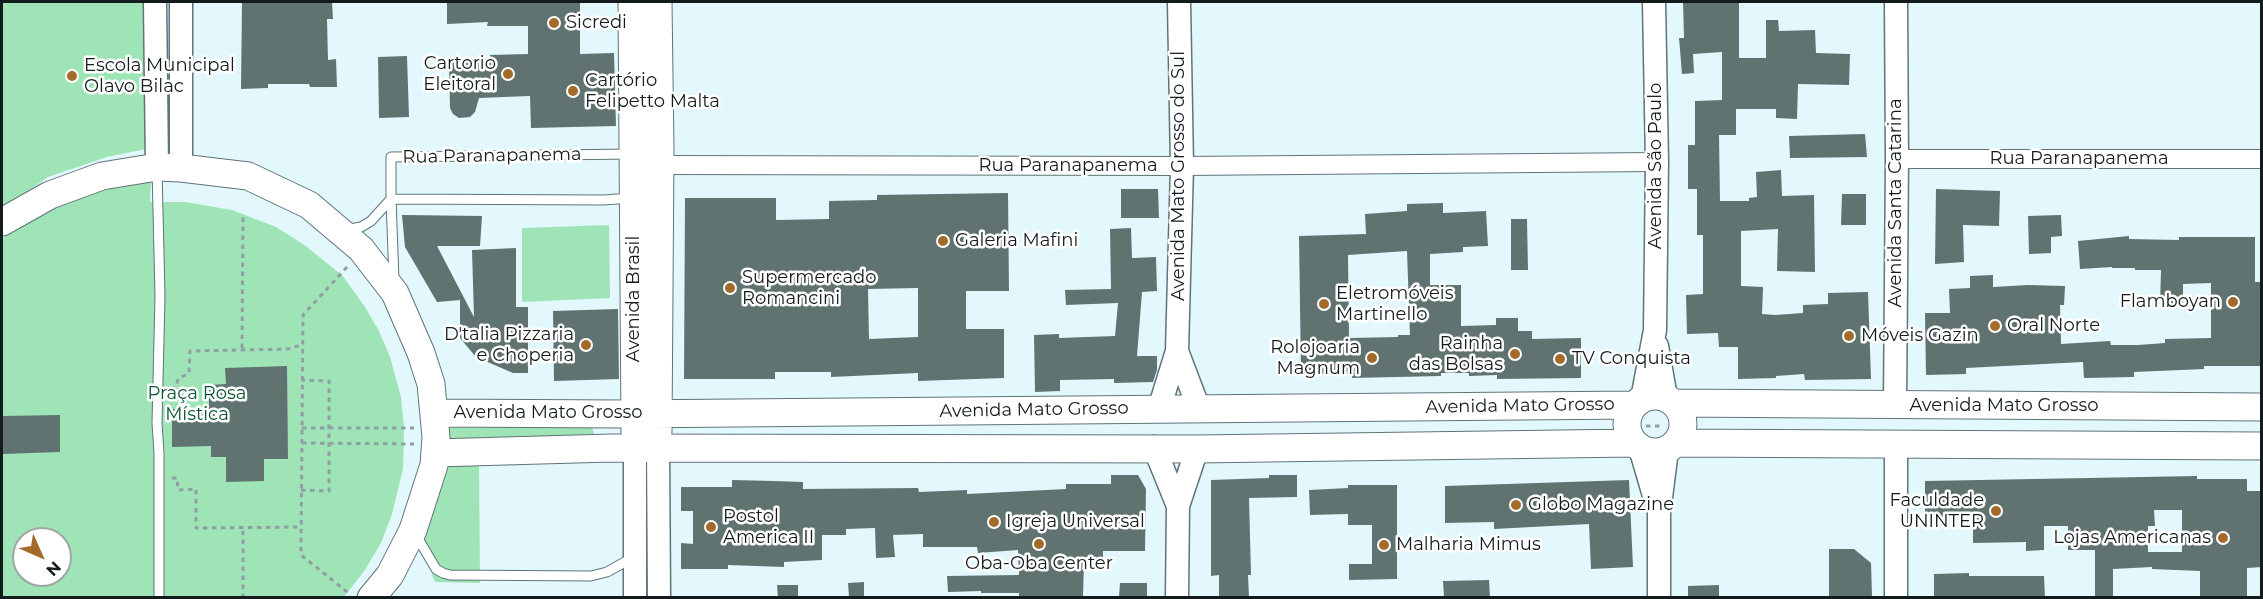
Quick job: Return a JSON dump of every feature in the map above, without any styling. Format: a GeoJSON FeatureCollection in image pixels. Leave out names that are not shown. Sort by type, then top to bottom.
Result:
{"type":"FeatureCollection","features":[{"type":"Feature","properties":{"kind":"main road","name":"Avenida Brasil"},"geometry":{"type":"LineString","coordinates":[[632,2],[634,198],[646,448]]}},
{"type":"Feature","properties":{"kind":"main road","name":"Avenida Brasil"},"geometry":{"type":"LineString","coordinates":[[646,414],[660,165],[658,2]]}},
{"type":"Feature","properties":{"kind":"main road","name":"Avenida Mato Grosso"},"geometry":{"type":"LineString","coordinates":[[2,222],[50,195],[102,176],[169,167],[248,176],[309,205],[361,249],[395,293],[421,353],[431,384],[435,434],[424,500],[413,530],[390,575],[371,597]]}},
{"type":"Feature","properties":{"kind":"main road","name":"Avenida Mato Grosso"},"geometry":{"type":"LineString","coordinates":[[435,434],[646,414],[1654,401],[2262,407]]}},
{"type":"Feature","properties":{"kind":"main road"},"geometry":{"type":"LineString","coordinates":[[1672,446],[1681,437],[1684,423],[1680,409],[1654,401],[1630,412],[1627,428],[1637,446],[1655,453],[1672,446],[1896,444],[2256,446]]}},
{"type":"Feature","properties":{"kind":"main road"},"geometry":{"type":"LineString","coordinates":[[2256,446],[2243,440],[2242,428],[2251,420],[2262,420]]}},
{"type":"Feature","properties":{"kind":"main road","name":"Avenida Mato Grosso"},"geometry":{"type":"LineString","coordinates":[[435,434],[646,448],[1154,447],[1197,449],[1637,446]]}},
{"type":"Feature","properties":{"kind":"street"},"geometry":{"type":"LineString","coordinates":[[154,2],[169,167]]}},
{"type":"Feature","properties":{"kind":"street"},"geometry":{"type":"LineString","coordinates":[[169,167],[181,2]]}},
{"type":"Feature","properties":{"kind":"street","name":"Avenida Mato Grosso do Sul"},"geometry":{"type":"LineString","coordinates":[[1177,351],[1182,166],[1179,2]]}},
{"type":"Feature","properties":{"kind":"street","name":"Avenida São Paulo"},"geometry":{"type":"LineString","coordinates":[[1654,2],[1657,162],[1654,401]]}},
{"type":"Feature","properties":{"kind":"street","name":"Avenida Santa Catarina"},"geometry":{"type":"LineString","coordinates":[[1895,405],[1896,2]]}},
{"type":"Feature","properties":{"kind":"street","name":"Rua Paranapanema"},"geometry":{"type":"LineString","coordinates":[[1897,159],[2262,159]]}},
{"type":"Feature","properties":{"kind":"street","name":"Rua Paranapanema"},"geometry":{"type":"LineString","coordinates":[[660,165],[1182,166],[1657,162]]}},
{"type":"Feature","properties":{"kind":"street"},"geometry":{"type":"LineString","coordinates":[[1177,351],[1198,408]]}},
{"type":"Feature","properties":{"kind":"street"},"geometry":{"type":"LineString","coordinates":[[1159,409],[1177,351]]}},
{"type":"Feature","properties":{"kind":"street"},"geometry":{"type":"LineString","coordinates":[[1896,444],[1896,597]]}},
{"type":"Feature","properties":{"kind":"street"},"geometry":{"type":"LineString","coordinates":[[1637,446],[1659,513]]}},
{"type":"Feature","properties":{"kind":"street"},"geometry":{"type":"LineString","coordinates":[[1659,597],[1659,513],[1672,446]]}},
{"type":"Feature","properties":{"kind":"street"},"geometry":{"type":"LineString","coordinates":[[1154,447],[1178,506]]}},
{"type":"Feature","properties":{"kind":"street","name":"Avenida Brasil"},"geometry":{"type":"LineString","coordinates":[[635,597],[634,557],[646,448]]}},
{"type":"Feature","properties":{"kind":"street","name":"Avenida Brasil"},"geometry":{"type":"LineString","coordinates":[[646,448],[659,597]]}},
{"type":"Feature","properties":{"kind":"street"},"geometry":{"type":"LineString","coordinates":[[1177,597],[1178,506],[1197,449]]}},
{"type":"Feature","properties":{"kind":"lane","name":"Rua Paranapanema"},"geometry":{"type":"LineString","coordinates":[[395,293],[391,199],[392,157],[634,154]]}},
{"type":"Feature","properties":{"kind":"lane"},"geometry":{"type":"LineString","coordinates":[[159,597],[157,393],[160,296],[169,167]]}},
{"type":"Feature","properties":{"kind":"lane"},"geometry":{"type":"LineString","coordinates":[[340,231],[362,227],[371,221],[391,199],[604,200],[634,198]]}},
{"type":"Feature","properties":{"kind":"lane"},"geometry":{"type":"LineString","coordinates":[[413,530],[436,568],[450,575],[591,576],[608,572],[634,557]]}},
{"type":"Feature","properties":{"kind":"path"},"geometry":{"type":"LineString","coordinates":[[242,348],[243,214]]}},
{"type":"Feature","properties":{"kind":"path"},"geometry":{"type":"LineString","coordinates":[[348,266],[342,276],[303,315],[301,555],[354,597]]}},
{"type":"Feature","properties":{"kind":"path"},"geometry":{"type":"LineString","coordinates":[[157,393],[176,387],[178,379],[189,373],[190,351],[242,348],[288,349],[301,345]]}},
{"type":"Feature","properties":{"kind":"path"},"geometry":{"type":"LineString","coordinates":[[301,380],[329,381],[329,491],[301,490]]}},
{"type":"Feature","properties":{"kind":"path"},"geometry":{"type":"LineString","coordinates":[[302,428],[435,434]]}},
{"type":"Feature","properties":{"kind":"path"},"geometry":{"type":"LineString","coordinates":[[302,443],[329,444],[435,434]]}},
{"type":"Feature","properties":{"kind":"path"},"geometry":{"type":"LineString","coordinates":[[158,478],[177,478],[178,490],[196,489],[196,528],[301,526]]}},
{"type":"Feature","properties":{"kind":"path"},"geometry":{"type":"LineString","coordinates":[[243,528],[243,597]]}},
{"type":"Feature","properties":{"kind":"green space","name":"Escola Municipal Olavo Bilac"},"geometry":{"type":"Polygon","coordinates":[[[2,2],[149,2],[146,149],[107,157],[48,177],[2,210],[2,2]]]}},
{"type":"Feature","properties":{"kind":"green space","name":"Praça Rosa Mística"},"geometry":{"type":"Polygon","coordinates":[[[151,182],[150,202],[185,202],[232,210],[276,227],[303,244],[342,275],[365,307],[390,357],[401,397],[404,428],[403,469],[392,514],[381,543],[365,570],[344,597],[2,597],[2,239],[34,216],[88,193],[151,182]]]}},
{"type":"Feature","properties":{"kind":"green space"},"geometry":{"type":"Polygon","coordinates":[[[609,225],[610,298],[522,302],[522,228],[609,225]]]}},
{"type":"Feature","properties":{"kind":"green space"},"geometry":{"type":"Polygon","coordinates":[[[592,427],[594,434],[444,442],[444,428],[592,427]]]}},
{"type":"Feature","properties":{"kind":"green space"},"geometry":{"type":"Polygon","coordinates":[[[479,461],[480,583],[435,582],[421,544],[446,467],[453,463],[479,461]]]}},
{"type":"Feature","properties":{"kind":"building"},"geometry":{"type":"Polygon","coordinates":[[[242,2],[332,2],[333,19],[327,19],[328,60],[336,59],[337,87],[268,84],[268,88],[241,89],[242,2]]]}},
{"type":"Feature","properties":{"kind":"building"},"geometry":{"type":"Polygon","coordinates":[[[447,2],[580,2],[580,54],[614,53],[616,126],[531,128],[530,96],[479,98],[475,112],[470,117],[459,118],[453,114],[450,108],[449,60],[490,58],[490,55],[528,54],[528,26],[487,26],[488,22],[447,24],[447,2]]]}},
{"type":"Feature","properties":{"kind":"building"},"geometry":{"type":"Polygon","coordinates":[[[1683,2],[1739,2],[1739,58],[1766,58],[1766,20],[1778,20],[1779,31],[1815,30],[1816,53],[1850,54],[1849,85],[1798,84],[1797,119],[1776,118],[1776,109],[1736,109],[1736,135],[1719,135],[1720,201],[1749,201],[1749,198],[1757,197],[1756,172],[1781,170],[1782,196],[1814,195],[1815,272],[1777,271],[1778,229],[1741,231],[1741,286],[1763,287],[1762,314],[1775,315],[1803,313],[1803,305],[1828,304],[1828,293],[1868,292],[1871,379],[1805,380],[1804,374],[1776,376],[1776,378],[1738,379],[1738,347],[1719,347],[1718,333],[1687,334],[1686,295],[1703,294],[1703,235],[1697,235],[1697,189],[1688,189],[1688,145],[1695,145],[1695,101],[1722,100],[1722,52],[1693,54],[1694,73],[1682,74],[1679,38],[1684,38],[1683,2]]]}},
{"type":"Feature","properties":{"kind":"building"},"geometry":{"type":"Polygon","coordinates":[[[407,56],[409,117],[379,118],[378,57],[407,56]]]}},
{"type":"Feature","properties":{"kind":"building"},"geometry":{"type":"Polygon","coordinates":[[[1865,134],[1867,157],[1790,158],[1789,136],[1865,134]]]}},
{"type":"Feature","properties":{"kind":"building"},"geometry":{"type":"Polygon","coordinates":[[[1121,189],[1158,189],[1159,218],[1121,218],[1121,189]]]}},
{"type":"Feature","properties":{"kind":"building"},"geometry":{"type":"Polygon","coordinates":[[[1936,189],[2000,191],[1999,226],[1963,225],[1964,262],[1935,264],[1936,189]]]}},
{"type":"Feature","properties":{"kind":"building"},"geometry":{"type":"Polygon","coordinates":[[[1008,193],[1009,291],[966,291],[966,329],[1004,329],[1004,378],[918,381],[918,373],[831,377],[831,372],[775,372],[775,379],[684,379],[685,198],[776,198],[776,220],[829,219],[829,201],[877,200],[877,195],[1008,193]],[[918,288],[868,289],[869,339],[918,337],[918,288]]]}},
{"type":"Feature","properties":{"kind":"building"},"geometry":{"type":"Polygon","coordinates":[[[1842,194],[1866,194],[1866,225],[1841,225],[1842,194]]]}},
{"type":"Feature","properties":{"kind":"building"},"geometry":{"type":"Polygon","coordinates":[[[1443,203],[1443,213],[1486,211],[1488,246],[1463,247],[1463,252],[1430,254],[1430,285],[1461,285],[1461,326],[1496,325],[1496,318],[1518,318],[1518,331],[1532,331],[1532,339],[1581,338],[1581,378],[1497,379],[1497,375],[1469,376],[1469,373],[1441,373],[1441,376],[1352,378],[1352,373],[1301,374],[1299,236],[1366,234],[1365,214],[1407,211],[1407,204],[1443,203]],[[1407,251],[1348,255],[1349,338],[1410,335],[1407,251]]]}},
{"type":"Feature","properties":{"kind":"building"},"geometry":{"type":"Polygon","coordinates":[[[402,215],[482,216],[480,246],[437,246],[474,317],[472,250],[516,248],[516,307],[528,307],[528,373],[513,373],[476,357],[460,338],[460,300],[437,302],[405,247],[402,215]]]}},
{"type":"Feature","properties":{"kind":"building"},"geometry":{"type":"Polygon","coordinates":[[[2061,215],[2062,236],[2051,237],[2051,253],[2029,254],[2028,216],[2061,215]]]}},
{"type":"Feature","properties":{"kind":"building"},"geometry":{"type":"Polygon","coordinates":[[[1511,219],[1527,219],[1528,270],[1511,270],[1511,219]]]}},
{"type":"Feature","properties":{"kind":"building"},"geometry":{"type":"Polygon","coordinates":[[[1131,228],[1132,258],[1156,257],[1157,291],[1142,292],[1137,356],[1157,356],[1157,370],[1153,382],[1114,383],[1114,379],[1060,380],[1060,391],[1035,392],[1034,335],[1059,334],[1059,338],[1115,336],[1118,303],[1066,305],[1065,290],[1111,289],[1110,229],[1131,228]]]}},
{"type":"Feature","properties":{"kind":"building"},"geometry":{"type":"Polygon","coordinates":[[[2129,236],[2129,239],[2179,240],[2179,237],[2255,237],[2255,282],[2262,282],[2262,366],[2204,366],[2204,369],[2134,372],[2134,377],[2084,378],[2083,362],[1966,368],[1966,374],[1926,375],[1925,313],[1950,313],[1949,289],[1970,288],[1970,276],[1993,275],[1993,287],[2065,286],[2064,305],[2060,305],[2061,344],[2110,341],[2111,345],[2138,345],[2165,343],[2165,339],[2211,338],[2211,283],[2183,284],[2183,304],[2160,304],[2161,270],[2112,267],[2080,269],[2078,241],[2129,236]]]}},
{"type":"Feature","properties":{"kind":"building","name":"D'talia Pizzaria e Choperia"},"geometry":{"type":"Polygon","coordinates":[[[618,309],[619,379],[554,381],[553,311],[618,309]]]}},
{"type":"Feature","properties":{"kind":"building"},"geometry":{"type":"Polygon","coordinates":[[[287,366],[288,459],[264,459],[264,481],[226,482],[226,457],[211,457],[211,446],[172,447],[172,409],[209,408],[209,385],[226,384],[225,368],[287,366]]]}},
{"type":"Feature","properties":{"kind":"building"},"geometry":{"type":"Polygon","coordinates":[[[60,415],[60,452],[2,454],[2,416],[60,415]]]}},
{"type":"Feature","properties":{"kind":"building"},"geometry":{"type":"Polygon","coordinates":[[[1111,475],[1138,475],[1146,489],[1145,551],[1103,551],[1103,560],[1084,561],[1083,597],[1019,597],[1019,593],[948,592],[947,576],[1019,575],[1018,550],[978,553],[977,547],[923,547],[923,534],[893,535],[895,557],[876,558],[875,528],[846,529],[846,535],[822,535],[822,560],[784,562],[784,567],[728,565],[728,569],[681,569],[681,543],[693,544],[693,511],[681,511],[681,487],[732,487],[732,480],[774,481],[803,482],[803,489],[918,488],[919,492],[967,490],[967,494],[1066,489],[1066,484],[1111,484],[1111,475]]]}},
{"type":"Feature","properties":{"kind":"building"},"geometry":{"type":"Polygon","coordinates":[[[1269,475],[1297,475],[1297,497],[1249,498],[1251,575],[1248,575],[1249,597],[1219,597],[1219,575],[1211,576],[1211,480],[1269,478],[1269,475]]]}},
{"type":"Feature","properties":{"kind":"building"},"geometry":{"type":"Polygon","coordinates":[[[2197,476],[2197,479],[2247,479],[2247,491],[2262,491],[2262,567],[2247,568],[2247,597],[2200,597],[2200,571],[2152,569],[2152,567],[2113,569],[2113,597],[2095,597],[2095,550],[2068,550],[2068,526],[2044,526],[2044,550],[2026,551],[2026,542],[1973,543],[1973,517],[1925,518],[1925,481],[2197,476]],[[2154,510],[2155,526],[2148,526],[2148,552],[2182,552],[2182,510],[2154,510]]]}},
{"type":"Feature","properties":{"kind":"building"},"geometry":{"type":"Polygon","coordinates":[[[1629,480],[1633,567],[1591,569],[1589,524],[1494,529],[1494,522],[1445,523],[1445,486],[1629,480]]]}},
{"type":"Feature","properties":{"kind":"building","name":"Malharia Mimus"},"geometry":{"type":"Polygon","coordinates":[[[1348,485],[1397,485],[1397,579],[1349,580],[1349,564],[1372,564],[1372,525],[1348,525],[1348,514],[1310,515],[1309,490],[1348,488],[1348,485]]]}},
{"type":"Feature","properties":{"kind":"building"},"geometry":{"type":"Polygon","coordinates":[[[1829,549],[1854,549],[1871,563],[1872,596],[1829,597],[1829,549]]]}},
{"type":"Feature","properties":{"kind":"building"},"geometry":{"type":"Polygon","coordinates":[[[1969,573],[1969,576],[2044,576],[2045,597],[1934,597],[1934,574],[1969,573]]]}},
{"type":"Feature","properties":{"kind":"building"},"geometry":{"type":"Polygon","coordinates":[[[1489,580],[1490,597],[1444,597],[1443,581],[1489,580]]]}},
{"type":"Feature","properties":{"kind":"building"},"geometry":{"type":"Polygon","coordinates":[[[864,582],[864,597],[849,597],[848,583],[864,582]]]}},
{"type":"Feature","properties":{"kind":"building"},"geometry":{"type":"Polygon","coordinates":[[[1120,583],[1147,583],[1147,597],[1119,597],[1120,583]]]}},
{"type":"Feature","properties":{"kind":"building"},"geometry":{"type":"Polygon","coordinates":[[[777,585],[798,585],[798,597],[778,597],[777,585]]]}},
{"type":"Feature","properties":{"kind":"building"},"geometry":{"type":"Polygon","coordinates":[[[1719,585],[1719,597],[1688,597],[1688,586],[1719,585]]]}},
{"type":"Feature","properties":{"kind":"place","name":"Sicredi"},"geometry":{"type":"Point","coordinates":[554,23]}},
{"type":"Feature","properties":{"kind":"place","name":"Cartorio Eleitoral"},"geometry":{"type":"Point","coordinates":[508,74]}},
{"type":"Feature","properties":{"kind":"place","name":"Escola Municipal Olavo Bilac"},"geometry":{"type":"Point","coordinates":[72,76]}},
{"type":"Feature","properties":{"kind":"place","name":"Cartório Felipetto Malta"},"geometry":{"type":"Point","coordinates":[573,91]}},
{"type":"Feature","properties":{"kind":"place","name":"Galeria Mafini"},"geometry":{"type":"Point","coordinates":[943,241]}},
{"type":"Feature","properties":{"kind":"place","name":"Supermercado Romancini"},"geometry":{"type":"Point","coordinates":[730,288]}},
{"type":"Feature","properties":{"kind":"place","name":"Flamboyan"},"geometry":{"type":"Point","coordinates":[2233,302]}},
{"type":"Feature","properties":{"kind":"place","name":"Eletromóveis Martinello"},"geometry":{"type":"Point","coordinates":[1324,304]}},
{"type":"Feature","properties":{"kind":"place","name":"Oral Norte"},"geometry":{"type":"Point","coordinates":[1995,326]}},
{"type":"Feature","properties":{"kind":"place","name":"Móveis Gazin"},"geometry":{"type":"Point","coordinates":[1849,336]}},
{"type":"Feature","properties":{"kind":"place","name":"D'talia Pizzaria e Choperia"},"geometry":{"type":"Point","coordinates":[586,345]}},
{"type":"Feature","properties":{"kind":"place","name":"Rainha das Bolsas"},"geometry":{"type":"Point","coordinates":[1515,354]}},
{"type":"Feature","properties":{"kind":"place","name":"Rolojoaria Magnum"},"geometry":{"type":"Point","coordinates":[1372,358]}},
{"type":"Feature","properties":{"kind":"place","name":"TV Conquista"},"geometry":{"type":"Point","coordinates":[1560,359]}},
{"type":"Feature","properties":{"kind":"place","name":"Globo Magazine"},"geometry":{"type":"Point","coordinates":[1516,505]}},
{"type":"Feature","properties":{"kind":"place","name":"Faculdade UNINTER"},"geometry":{"type":"Point","coordinates":[1996,511]}},
{"type":"Feature","properties":{"kind":"place","name":"Igreja Universal"},"geometry":{"type":"Point","coordinates":[994,522]}},
{"type":"Feature","properties":{"kind":"place","name":"Postol America II"},"geometry":{"type":"Point","coordinates":[711,527]}},
{"type":"Feature","properties":{"kind":"place","name":"Lojas Americanas"},"geometry":{"type":"Point","coordinates":[2223,538]}},
{"type":"Feature","properties":{"kind":"place","name":"Oba-Oba Center"},"geometry":{"type":"Point","coordinates":[1039,544]}},
{"type":"Feature","properties":{"kind":"place","name":"Malharia Mimus"},"geometry":{"type":"Point","coordinates":[1384,545]}}]}
